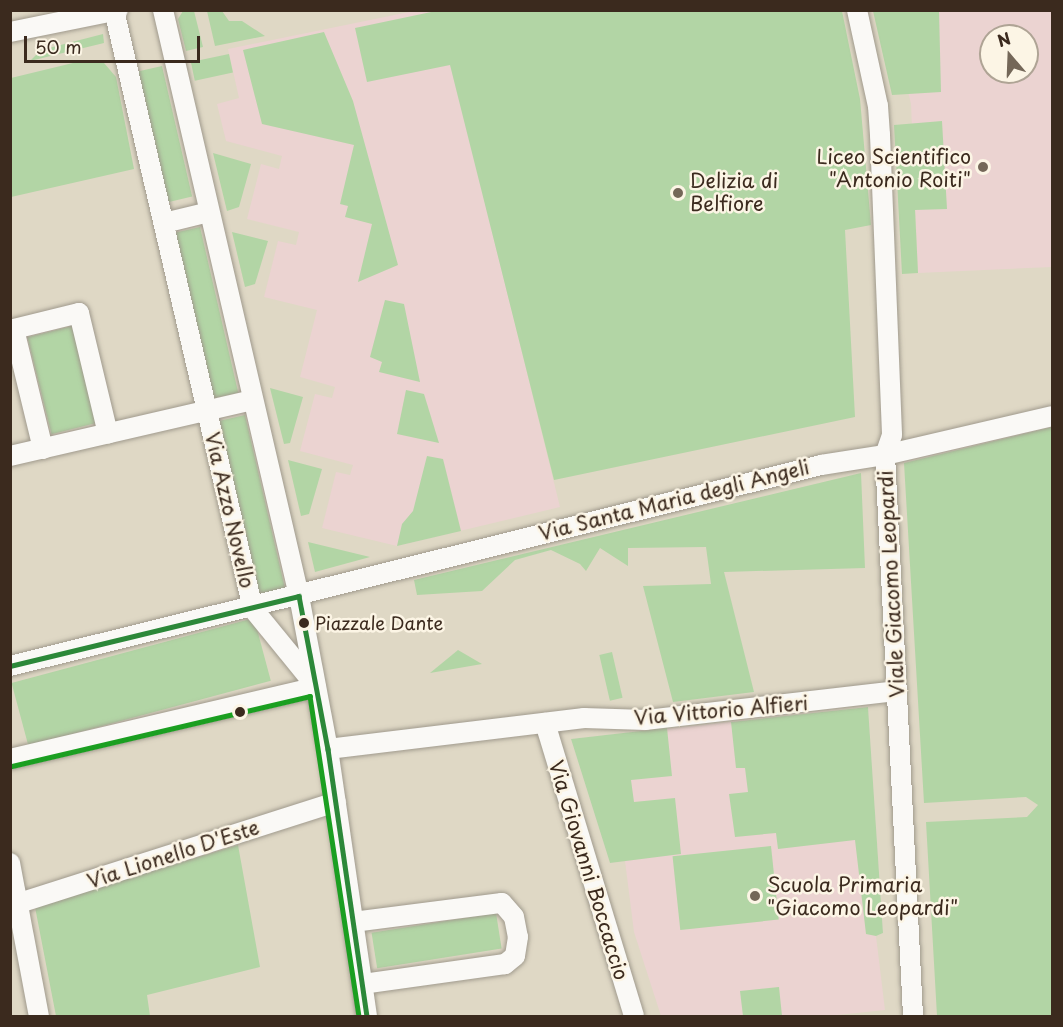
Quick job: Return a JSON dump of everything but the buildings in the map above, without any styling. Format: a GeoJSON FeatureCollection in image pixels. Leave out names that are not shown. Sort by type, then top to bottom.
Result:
{"type":"FeatureCollection","features":[{"type":"Feature","properties":{"kind":"street"},"geometry":{"type":"LineString","coordinates":[[163,10],[299,596],[328,749],[367,1017]]}},
{"type":"Feature","properties":{"kind":"street","name":"Viale Giacomo Leopardi"},"geometry":{"type":"LineString","coordinates":[[857,10],[878,106],[880,135],[892,435],[885,455],[913,1017]]}},
{"type":"Feature","properties":{"kind":"street"},"geometry":{"type":"LineString","coordinates":[[10,32],[116,11]]}},
{"type":"Feature","properties":{"kind":"street","name":"Via Azzo Novello"},"geometry":{"type":"LineString","coordinates":[[116,11],[254,609]]}},
{"type":"Feature","properties":{"kind":"street"},"geometry":{"type":"LineString","coordinates":[[164,223],[209,212]]}},
{"type":"Feature","properties":{"kind":"street"},"geometry":{"type":"LineString","coordinates":[[43,449],[14,329],[79,313],[108,434]]}},
{"type":"Feature","properties":{"kind":"street","name":"Via Azzo Novello"},"geometry":{"type":"LineString","coordinates":[[207,411],[253,400]]}},
{"type":"Feature","properties":{"kind":"street"},"geometry":{"type":"LineString","coordinates":[[10,456],[207,411]]}},
{"type":"Feature","properties":{"kind":"street","name":"Via Santa Maria degli Angeli"},"geometry":{"type":"LineString","coordinates":[[10,666],[254,609],[476,549],[854,457],[885,455],[1053,416]]}},
{"type":"Feature","properties":{"kind":"street"},"geometry":{"type":"LineString","coordinates":[[254,609],[316,687]]}},
{"type":"Feature","properties":{"kind":"street"},"geometry":{"type":"LineString","coordinates":[[10,759],[316,687]]}},
{"type":"Feature","properties":{"kind":"street","name":"Via Vittorio Alfieri"},"geometry":{"type":"LineString","coordinates":[[328,749],[592,718],[646,720],[897,691]]}},
{"type":"Feature","properties":{"kind":"street","name":"Via Giovanni Boccaccio"},"geometry":{"type":"LineString","coordinates":[[545,723],[634,1017]]}},
{"type":"Feature","properties":{"kind":"street","name":"Via Lionello D'Este"},"geometry":{"type":"LineString","coordinates":[[15,905],[336,802]]}},
{"type":"Feature","properties":{"kind":"street"},"geometry":{"type":"LineString","coordinates":[[10,863],[15,905],[39,1017]]}},
{"type":"Feature","properties":{"kind":"street"},"geometry":{"type":"LineString","coordinates":[[353,922],[502,903],[514,917],[518,937],[515,956],[506,964],[363,984]]}},
{"type":"Feature","properties":{"kind":"shaded area"},"geometry":{"type":"Polygon","coordinates":[[[414,11],[438,11],[560,507],[397,546],[322,528],[336,472],[350,475],[353,465],[300,451],[315,394],[332,398],[335,387],[300,377],[317,310],[264,297],[278,241],[296,245],[299,232],[247,219],[261,164],[279,169],[282,156],[226,141],[217,104],[239,98],[228,49],[414,11]]]}},
{"type":"Feature","properties":{"kind":"shaded area","name":"Liceo Scientifico \"Antonio Roiti\""},"geometry":{"type":"Polygon","coordinates":[[[889,11],[1052,11],[1052,267],[918,273],[911,104],[889,11]]]}},
{"type":"Feature","properties":{"kind":"shaded area"},"geometry":{"type":"Polygon","coordinates":[[[868,707],[883,933],[876,936],[885,1010],[828,1016],[661,1016],[634,932],[625,861],[610,863],[571,739],[868,707]]]}},
{"type":"Feature","properties":{"kind":"green space"},"geometry":{"type":"Polygon","coordinates":[[[183,11],[194,11],[203,47],[186,51],[178,19],[183,11]]]}},
{"type":"Feature","properties":{"kind":"green space"},"geometry":{"type":"Polygon","coordinates":[[[207,11],[222,11],[229,21],[242,21],[265,36],[215,46],[207,11]]]}},
{"type":"Feature","properties":{"kind":"green space"},"geometry":{"type":"Polygon","coordinates":[[[436,11],[842,11],[860,99],[871,225],[845,230],[855,417],[554,480],[450,65],[367,82],[355,28],[436,11]]]}},
{"type":"Feature","properties":{"kind":"green space"},"geometry":{"type":"Polygon","coordinates":[[[873,11],[939,11],[941,92],[892,95],[873,11]]]}},
{"type":"Feature","properties":{"kind":"green space"},"geometry":{"type":"Polygon","coordinates":[[[324,32],[353,101],[398,265],[358,282],[372,224],[345,217],[348,206],[340,204],[354,145],[262,124],[243,50],[324,32]]]}},
{"type":"Feature","properties":{"kind":"green space"},"geometry":{"type":"Polygon","coordinates":[[[103,34],[104,43],[30,61],[41,50],[103,34]]]}},
{"type":"Feature","properties":{"kind":"green space"},"geometry":{"type":"Polygon","coordinates":[[[229,54],[233,73],[195,81],[191,62],[229,54]]]}},
{"type":"Feature","properties":{"kind":"green space"},"geometry":{"type":"Polygon","coordinates":[[[77,62],[104,63],[116,77],[134,169],[11,197],[11,78],[77,62]]]}},
{"type":"Feature","properties":{"kind":"green space"},"geometry":{"type":"Polygon","coordinates":[[[162,66],[192,197],[167,202],[137,72],[162,66]]]}},
{"type":"Feature","properties":{"kind":"green space"},"geometry":{"type":"Polygon","coordinates":[[[942,121],[947,209],[915,210],[918,273],[902,274],[894,125],[942,121]]]}},
{"type":"Feature","properties":{"kind":"green space"},"geometry":{"type":"Polygon","coordinates":[[[213,153],[251,164],[239,207],[227,211],[213,153]]]}},
{"type":"Feature","properties":{"kind":"green space"},"geometry":{"type":"Polygon","coordinates":[[[200,227],[238,393],[213,398],[175,233],[200,227]]]}},
{"type":"Feature","properties":{"kind":"green space"},"geometry":{"type":"Polygon","coordinates":[[[232,232],[268,241],[255,284],[245,287],[232,232]]]}},
{"type":"Feature","properties":{"kind":"green space"},"geometry":{"type":"Polygon","coordinates":[[[385,300],[404,304],[420,382],[379,372],[382,362],[370,357],[385,300]]]}},
{"type":"Feature","properties":{"kind":"green space"},"geometry":{"type":"Polygon","coordinates":[[[72,326],[96,423],[52,434],[27,337],[72,326]]]}},
{"type":"Feature","properties":{"kind":"green space"},"geometry":{"type":"Polygon","coordinates":[[[270,388],[303,397],[290,443],[284,444],[270,388]]]}},
{"type":"Feature","properties":{"kind":"green space"},"geometry":{"type":"Polygon","coordinates":[[[406,390],[424,394],[439,443],[397,434],[406,390]]]}},
{"type":"Feature","properties":{"kind":"green space"},"geometry":{"type":"Polygon","coordinates":[[[245,415],[285,590],[257,597],[217,422],[245,415]]]}},
{"type":"Feature","properties":{"kind":"green space"},"geometry":{"type":"Polygon","coordinates":[[[1052,427],[1052,1016],[937,1016],[926,822],[1027,817],[1038,805],[1026,797],[924,803],[904,463],[1052,427]]]}},
{"type":"Feature","properties":{"kind":"green space"},"geometry":{"type":"Polygon","coordinates":[[[427,456],[443,459],[461,531],[397,546],[402,524],[413,511],[427,456]]]}},
{"type":"Feature","properties":{"kind":"green space"},"geometry":{"type":"Polygon","coordinates":[[[288,460],[322,469],[309,514],[301,516],[288,460]]]}},
{"type":"Feature","properties":{"kind":"green space"},"geometry":{"type":"Polygon","coordinates":[[[861,473],[865,568],[724,572],[754,692],[673,702],[643,586],[711,584],[706,547],[628,548],[628,566],[600,548],[586,571],[580,564],[551,550],[515,560],[482,591],[417,595],[414,580],[861,473]]]}},
{"type":"Feature","properties":{"kind":"green space"},"geometry":{"type":"Polygon","coordinates":[[[308,542],[370,557],[315,572],[308,542]]]}},
{"type":"Feature","properties":{"kind":"green space"},"geometry":{"type":"Polygon","coordinates":[[[254,618],[271,681],[28,746],[12,683],[254,618]]]}},
{"type":"Feature","properties":{"kind":"green space"},"geometry":{"type":"Polygon","coordinates":[[[458,650],[482,664],[430,673],[458,650]]]}},
{"type":"Feature","properties":{"kind":"green space"},"geometry":{"type":"Polygon","coordinates":[[[612,652],[623,698],[610,701],[599,655],[612,652]]]}},
{"type":"Feature","properties":{"kind":"green space"},"geometry":{"type":"Polygon","coordinates":[[[868,707],[883,933],[876,936],[866,934],[855,840],[778,849],[776,833],[735,837],[729,794],[748,792],[745,768],[736,768],[731,722],[868,707]]]}},
{"type":"Feature","properties":{"kind":"green space"},"geometry":{"type":"Polygon","coordinates":[[[667,728],[672,776],[631,780],[634,802],[675,798],[681,854],[610,863],[571,739],[667,728]]]}},
{"type":"Feature","properties":{"kind":"green space"},"geometry":{"type":"Polygon","coordinates":[[[238,845],[260,967],[147,995],[150,1016],[56,1016],[35,907],[238,845]]]}},
{"type":"Feature","properties":{"kind":"green space"},"geometry":{"type":"Polygon","coordinates":[[[771,846],[779,920],[680,930],[673,856],[771,846]]]}},
{"type":"Feature","properties":{"kind":"green space"},"geometry":{"type":"Polygon","coordinates":[[[496,913],[502,949],[377,968],[372,933],[496,913]]]}},
{"type":"Feature","properties":{"kind":"green space"},"geometry":{"type":"Polygon","coordinates":[[[779,987],[782,1016],[743,1016],[740,991],[779,987]]]}},
{"type":"Feature","properties":{"kind":"transit line"},"geometry":{"type":"LineString","coordinates":[[10,666],[299,596],[328,749],[367,1016]]}},
{"type":"Feature","properties":{"kind":"transit line"},"geometry":{"type":"LineString","coordinates":[[12,766],[310,696],[359,1016]]}},
{"type":"Feature","properties":{"kind":"place","name":"Liceo Scientifico \"Antonio Roiti\""},"geometry":{"type":"Point","coordinates":[983,167]}},
{"type":"Feature","properties":{"kind":"place","name":"Delizia di Belfiore"},"geometry":{"type":"Point","coordinates":[678,193]}},
{"type":"Feature","properties":{"kind":"place","name":"Piazzale Dante"},"geometry":{"type":"Point","coordinates":[304,623]}},
{"type":"Feature","properties":{"kind":"place","name":"Scuola Primaria \"Giacomo Leopardi\""},"geometry":{"type":"Point","coordinates":[755,896]}}]}
